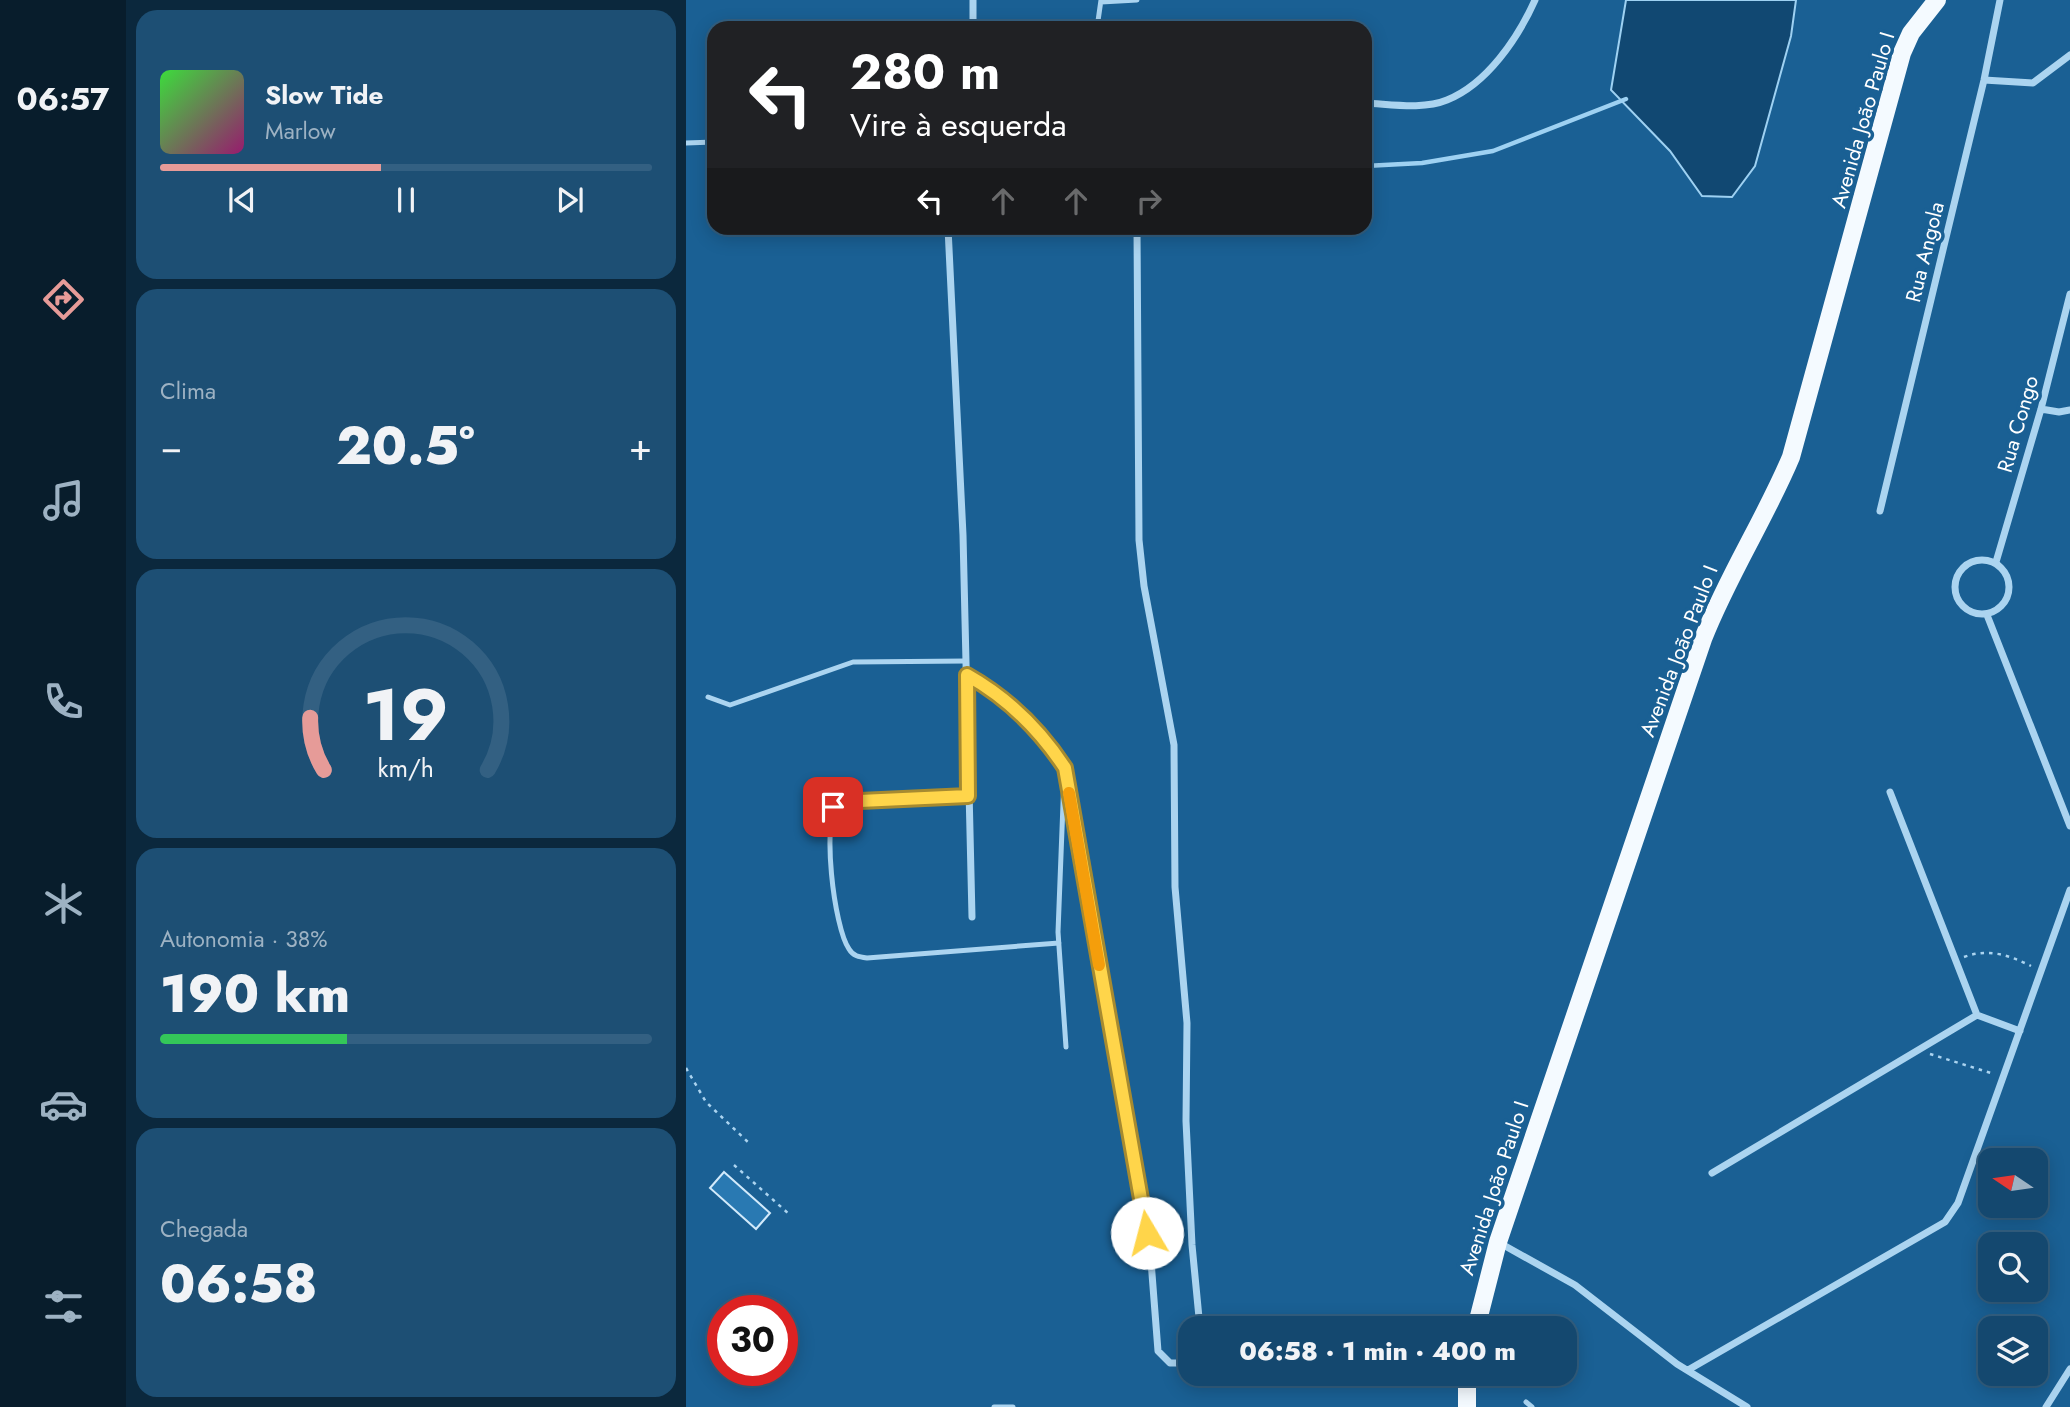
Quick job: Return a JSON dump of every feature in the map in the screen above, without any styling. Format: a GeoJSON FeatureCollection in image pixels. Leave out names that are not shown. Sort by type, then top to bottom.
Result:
{"type":"FeatureCollection","features":[{"type":"Feature","properties":{"kind":"main road","name":"Avenida João Paulo I"},"geometry":{"type":"LineString","coordinates":[[1479,1316],[1498,1242],[1703,639],[1718,599],[1774,498],[1791,457],[1902,53],[1916,25],[1937,0]]}},
{"type":"Feature","properties":{"kind":"main road"},"geometry":{"type":"LineString","coordinates":[[1466,1407],[1467,1386]]}},
{"type":"Feature","properties":{"kind":"street"},"geometry":{"type":"LineString","coordinates":[[973,0],[973,21]]}},
{"type":"Feature","properties":{"kind":"street"},"geometry":{"type":"LineString","coordinates":[[1372,103],[1418,105],[1446,101],[1456,95],[1486,72],[1522,30],[1535,0]]}},
{"type":"Feature","properties":{"kind":"street","name":"Rua Angola"},"geometry":{"type":"LineString","coordinates":[[1880,511],[1984,80],[2000,0]]}},
{"type":"Feature","properties":{"kind":"street"},"geometry":{"type":"LineString","coordinates":[[1984,80],[2033,83],[2070,55]]}},
{"type":"Feature","properties":{"kind":"street"},"geometry":{"type":"LineString","coordinates":[[948,235],[967,675],[972,917]]}},
{"type":"Feature","properties":{"kind":"street"},"geometry":{"type":"LineString","coordinates":[[1137,235],[1139,540],[1144,586],[1174,745],[1175,887],[1187,1023],[1186,1121],[1192,1245],[1199,1316]]}},
{"type":"Feature","properties":{"kind":"street","name":"Rua Congo"},"geometry":{"type":"LineString","coordinates":[[1996,562],[2041,409],[2070,294]]}},
{"type":"Feature","properties":{"kind":"street"},"geometry":{"type":"LineString","coordinates":[[2041,409],[2070,411]]}},
{"type":"Feature","properties":{"kind":"street"},"geometry":{"type":"LineString","coordinates":[[1982,559],[1996,562],[2006,569],[2010,581],[2007,595],[1996,610],[1987,615],[1976,615],[1967,610],[1958,598],[1956,584],[1960,571],[1968,563],[1982,559]]}},
{"type":"Feature","properties":{"kind":"street"},"geometry":{"type":"LineString","coordinates":[[1987,615],[2070,825]]}},
{"type":"Feature","properties":{"kind":"street"},"geometry":{"type":"LineString","coordinates":[[967,675],[995,691],[1054,751],[1065,768],[1140,1178],[1151,1261],[1158,1351],[1170,1363],[1178,1363]]}},
{"type":"Feature","properties":{"kind":"street"},"geometry":{"type":"LineString","coordinates":[[1890,792],[1977,1015],[2020,1031]]}},
{"type":"Feature","properties":{"kind":"street"},"geometry":{"type":"LineString","coordinates":[[1688,1370],[1945,1222],[1958,1203],[2070,890]]}},
{"type":"Feature","properties":{"kind":"street"},"geometry":{"type":"LineString","coordinates":[[1712,1173],[1977,1015]]}},
{"type":"Feature","properties":{"kind":"street"},"geometry":{"type":"LineString","coordinates":[[1498,1242],[1575,1285],[1688,1370],[1747,1407]]}},
{"type":"Feature","properties":{"kind":"street"},"geometry":{"type":"LineString","coordinates":[[2046,1407],[2070,1369]]}},
{"type":"Feature","properties":{"kind":"lane"},"geometry":{"type":"LineString","coordinates":[[1098,21],[1101,1],[1137,0]]}},
{"type":"Feature","properties":{"kind":"lane"},"geometry":{"type":"LineString","coordinates":[[686,143],[707,142]]}},
{"type":"Feature","properties":{"kind":"lane"},"geometry":{"type":"LineString","coordinates":[[708,697],[730,705],[853,662],[966,661]]}},
{"type":"Feature","properties":{"kind":"lane"},"geometry":{"type":"LineString","coordinates":[[1065,768],[1058,876],[1059,943],[1066,1046]]}},
{"type":"Feature","properties":{"kind":"lane"},"geometry":{"type":"LineString","coordinates":[[968,796],[838,802],[833,807],[830,827],[837,922],[849,950],[855,956],[867,958],[1059,943]]}},
{"type":"Feature","properties":{"kind":"lane"},"geometry":{"type":"LineString","coordinates":[[1526,1402],[1532,1407]]}},
{"type":"Feature","properties":{"kind":"lane"},"geometry":{"type":"LineString","coordinates":[[994,1407],[1013,1407]]}},
{"type":"Feature","properties":{"kind":"path"},"geometry":{"type":"LineString","coordinates":[[1957,960],[1978,952],[2010,955],[2040,971]]}},
{"type":"Feature","properties":{"kind":"path"},"geometry":{"type":"LineString","coordinates":[[1922,1049],[1937,1058],[2004,1077]]}},
{"type":"Feature","properties":{"kind":"path"},"geometry":{"type":"LineString","coordinates":[[686,1068],[706,1102],[750,1144]]}},
{"type":"Feature","properties":{"kind":"path"},"geometry":{"type":"LineString","coordinates":[[734,1165],[789,1214]]}},
{"type":"Feature","properties":{"kind":"water"},"geometry":{"type":"Polygon","coordinates":[[[1626,0],[1796,0],[1791,36],[1755,166],[1732,197],[1702,196],[1670,151],[1611,90],[1626,0]]]}},
{"type":"Feature","properties":{"kind":"building"},"geometry":{"type":"Polygon","coordinates":[[[724,1172],[770,1213],[756,1229],[710,1188],[724,1172]]]}},
{"type":"Feature","properties":{"kind":"waterway"},"geometry":{"type":"LineString","coordinates":[[1372,166],[1422,163],[1493,151],[1626,99]]}},
{"type":"Feature","properties":{"kind":"slow traffic"},"geometry":{"type":"LineString","coordinates":[[1069,793],[1099,965]]}},
{"type":"Feature","properties":{"kind":"route"},"geometry":{"type":"LineString","coordinates":[[833,807],[838,802],[968,796],[967,675],[995,691],[1054,751],[1065,768],[1112,1041],[1140,1178],[1147,1233]]}}]}
